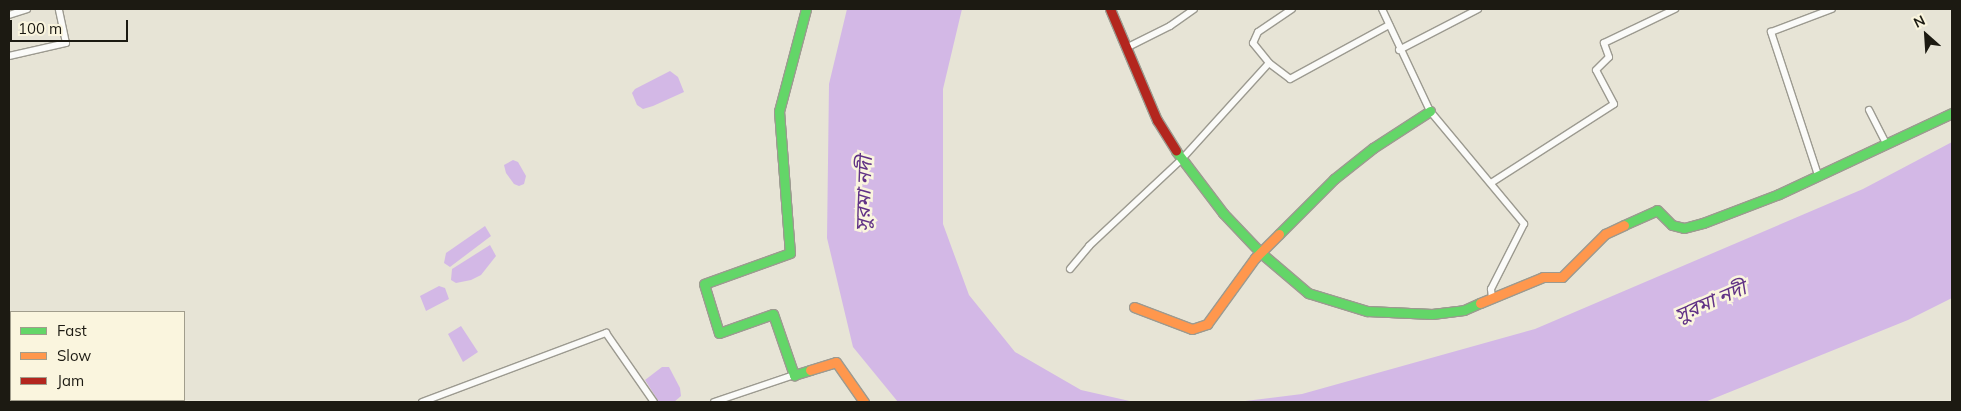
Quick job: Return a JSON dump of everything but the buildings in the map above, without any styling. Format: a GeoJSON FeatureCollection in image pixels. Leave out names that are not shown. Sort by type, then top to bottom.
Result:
{"type":"FeatureCollection","features":[{"type":"Feature","properties":{"kind":"street"},"geometry":{"type":"LineString","coordinates":[[9,15],[26,9]]}},
{"type":"Feature","properties":{"kind":"street"},"geometry":{"type":"LineString","coordinates":[[9,56],[66,44],[59,9]]}},
{"type":"Feature","properties":{"kind":"street"},"geometry":{"type":"LineString","coordinates":[[794,375],[773,314],[719,333],[704,284],[790,253],[779,111],[806,9]]}},
{"type":"Feature","properties":{"kind":"street"},"geometry":{"type":"LineString","coordinates":[[1110,9],[1158,120],[1181,160],[1223,213],[1261,253],[1308,293],[1367,311],[1432,314],[1464,310],[1542,277],[1562,277],[1605,234],[1658,210],[1672,224],[1684,228],[1779,194],[1818,174],[1887,145],[1952,113]]}},
{"type":"Feature","properties":{"kind":"street"},"geometry":{"type":"LineString","coordinates":[[1126,48],[1170,26],[1194,9]]}},
{"type":"Feature","properties":{"kind":"street"},"geometry":{"type":"LineString","coordinates":[[1292,9],[1255,35],[1254,47],[1286,78],[1296,78],[1389,25]]}},
{"type":"Feature","properties":{"kind":"street"},"geometry":{"type":"LineString","coordinates":[[1382,9],[1399,50],[1430,111],[1525,226],[1491,289],[1492,298]]}},
{"type":"Feature","properties":{"kind":"street"},"geometry":{"type":"LineString","coordinates":[[1399,50],[1478,9]]}},
{"type":"Feature","properties":{"kind":"street"},"geometry":{"type":"LineString","coordinates":[[1491,183],[1614,104],[1596,70],[1609,57],[1604,43],[1674,9]]}},
{"type":"Feature","properties":{"kind":"street"},"geometry":{"type":"LineString","coordinates":[[1818,174],[1771,32],[1832,9]]}},
{"type":"Feature","properties":{"kind":"street"},"geometry":{"type":"LineString","coordinates":[[1070,269],[1089,246],[1181,160],[1269,63]]}},
{"type":"Feature","properties":{"kind":"street"},"geometry":{"type":"LineString","coordinates":[[1869,110],[1887,145]]}},
{"type":"Feature","properties":{"kind":"street"},"geometry":{"type":"LineString","coordinates":[[1134,306],[1180,326],[1192,329],[1207,324],[1261,253],[1334,179],[1373,148],[1430,111]]}},
{"type":"Feature","properties":{"kind":"street"},"geometry":{"type":"LineString","coordinates":[[422,402],[606,333],[654,402]]}},
{"type":"Feature","properties":{"kind":"street"},"geometry":{"type":"LineString","coordinates":[[714,402],[836,362],[864,402]]}},
{"type":"Feature","properties":{"kind":"water","name":"সুরমা নদী"},"geometry":{"type":"Polygon","coordinates":[[[847,9],[962,9],[943,89],[943,224],[969,295],[1015,352],[1081,390],[1134,402],[898,402],[853,347],[827,238],[829,84],[847,9]]]}},
{"type":"Feature","properties":{"kind":"water"},"geometry":{"type":"Polygon","coordinates":[[[670,71],[678,77],[684,92],[643,109],[637,105],[632,93],[635,89],[670,71]]]}},
{"type":"Feature","properties":{"kind":"water","name":"সুরমা নদী"},"geometry":{"type":"Polygon","coordinates":[[[1952,142],[1952,298],[1908,320],[1705,402],[1237,402],[1302,394],[1535,329],[1863,189],[1952,142]]]}},
{"type":"Feature","properties":{"kind":"water"},"geometry":{"type":"Polygon","coordinates":[[[513,160],[518,162],[526,176],[524,184],[519,186],[514,184],[506,173],[504,165],[513,160]]]}},
{"type":"Feature","properties":{"kind":"water"},"geometry":{"type":"Polygon","coordinates":[[[485,226],[491,236],[450,267],[444,263],[446,253],[485,226]]]}},
{"type":"Feature","properties":{"kind":"water"},"geometry":{"type":"Polygon","coordinates":[[[490,245],[496,256],[481,275],[471,280],[456,283],[451,280],[452,269],[490,245]]]}},
{"type":"Feature","properties":{"kind":"water"},"geometry":{"type":"Polygon","coordinates":[[[439,286],[445,288],[449,299],[426,311],[420,296],[439,286]]]}},
{"type":"Feature","properties":{"kind":"water"},"geometry":{"type":"Polygon","coordinates":[[[461,326],[478,352],[463,362],[448,334],[461,326]]]}},
{"type":"Feature","properties":{"kind":"water"},"geometry":{"type":"Polygon","coordinates":[[[662,367],[669,367],[680,388],[681,396],[674,402],[659,402],[645,380],[662,367]]]}},
{"type":"Feature","properties":{"kind":"traffic: fast"},"geometry":{"type":"LineString","coordinates":[[806,9],[779,111],[790,253],[704,284],[719,333],[773,314],[794,375],[810,370]]}},
{"type":"Feature","properties":{"kind":"traffic: fast"},"geometry":{"type":"LineString","coordinates":[[1279,234],[1334,179],[1373,148],[1430,111]]}},
{"type":"Feature","properties":{"kind":"traffic: fast"},"geometry":{"type":"LineString","coordinates":[[1624,225],[1657,210],[1672,225],[1684,228],[1703,223],[1779,194],[1952,113]]}},
{"type":"Feature","properties":{"kind":"traffic: fast"},"geometry":{"type":"LineString","coordinates":[[1176,151],[1223,213],[1261,253],[1308,293],[1367,311],[1432,314],[1464,310],[1480,303]]}},
{"type":"Feature","properties":{"kind":"traffic: slow"},"geometry":{"type":"LineString","coordinates":[[1480,303],[1543,277],[1562,277],[1605,234],[1624,225]]}},
{"type":"Feature","properties":{"kind":"traffic: slow"},"geometry":{"type":"LineString","coordinates":[[1134,307],[1192,329],[1207,324],[1255,258],[1279,234]]}},
{"type":"Feature","properties":{"kind":"traffic: slow"},"geometry":{"type":"LineString","coordinates":[[810,370],[836,362],[864,402]]}},
{"type":"Feature","properties":{"kind":"traffic: jam"},"geometry":{"type":"LineString","coordinates":[[1110,9],[1157,120],[1176,151]]}}]}
